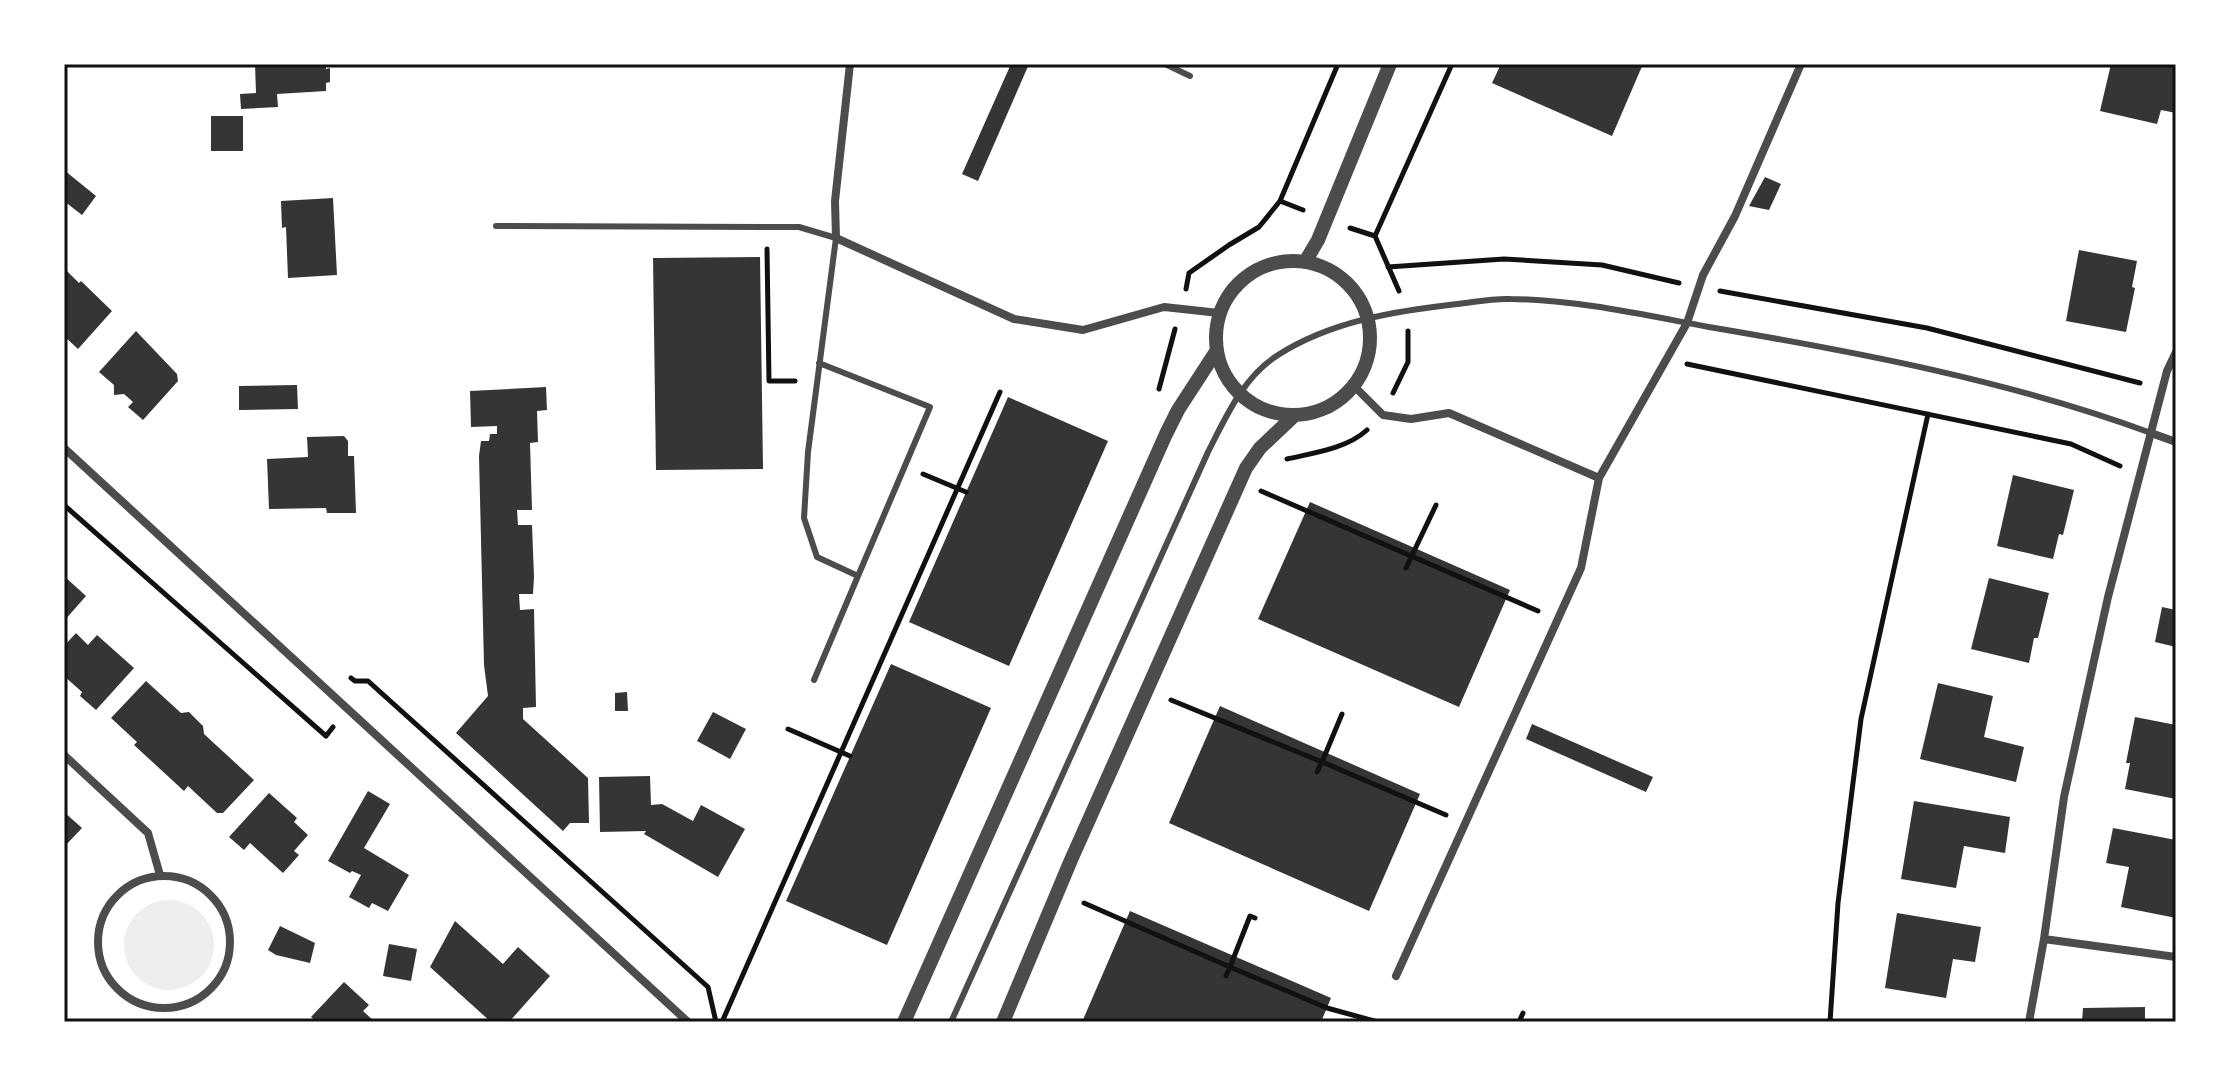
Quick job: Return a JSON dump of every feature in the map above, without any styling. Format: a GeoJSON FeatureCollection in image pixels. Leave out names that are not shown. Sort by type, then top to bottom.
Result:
{"type":"FeatureCollection","features":[{"type":"Feature","properties":{"kind":"street"},"geometry":{"type":"LineString","coordinates":[[850,64],[835,201],[836,238],[1014,319],[1083,330],[1164,307],[1219,313]]}},
{"type":"Feature","properties":{"kind":"street"},"geometry":{"type":"LineString","coordinates":[[1305,262],[1318,240],[1390,64]]}},
{"type":"Feature","properties":{"kind":"street"},"geometry":{"type":"LineString","coordinates":[[1396,976],[1581,568],[1599,478],[1687,323],[1703,275],[1735,216],[1801,64]]}},
{"type":"Feature","properties":{"kind":"street"},"geometry":{"type":"LineString","coordinates":[[1284,261],[1305,262],[1337,275],[1350,287],[1366,318],[1369,332],[1366,360],[1353,385],[1327,406],[1295,415],[1274,413],[1238,393],[1224,373],[1217,350],[1219,313],[1229,294],[1244,278],[1284,261]]}},
{"type":"Feature","properties":{"kind":"street"},"geometry":{"type":"LineString","coordinates":[[904,1022],[1172,422],[1217,350]]}},
{"type":"Feature","properties":{"kind":"street"},"geometry":{"type":"LineString","coordinates":[[2029,1022],[2064,797],[2108,597],[2167,371],[2176,352]]}},
{"type":"Feature","properties":{"kind":"street"},"geometry":{"type":"LineString","coordinates":[[1353,385],[1383,415],[1411,419],[1449,413],[1599,478]]}},
{"type":"Feature","properties":{"kind":"street"},"geometry":{"type":"LineString","coordinates":[[1003,1022],[1077,845],[1246,468],[1260,448],[1295,415]]}},
{"type":"Feature","properties":{"kind":"street"},"geometry":{"type":"LineString","coordinates":[[2151,433],[2176,442]]}},
{"type":"Feature","properties":{"kind":"street"},"geometry":{"type":"LineString","coordinates":[[64,448],[688,1022]]}},
{"type":"Feature","properties":{"kind":"street"},"geometry":{"type":"LineString","coordinates":[[64,755],[148,833],[160,875]]}},
{"type":"Feature","properties":{"kind":"street"},"geometry":{"type":"LineString","coordinates":[[160,875],[183,877],[204,888],[220,905],[229,926],[231,949],[224,972],[211,991],[191,1004],[168,1009],[146,1006],[125,996],[108,979],[99,958],[98,935],[104,912],[118,893],[138,880],[160,875]]}},
{"type":"Feature","properties":{"kind":"street"},"geometry":{"type":"LineString","coordinates":[[2044,939],[2176,957]]}},
{"type":"Feature","properties":{"kind":"lane"},"geometry":{"type":"LineString","coordinates":[[1165,64],[1190,76]]}},
{"type":"Feature","properties":{"kind":"lane"},"geometry":{"type":"LineString","coordinates":[[496,226],[799,227],[836,238],[816,381],[804,518],[817,557],[858,576]]}},
{"type":"Feature","properties":{"kind":"lane"},"geometry":{"type":"LineString","coordinates":[[951,1022],[1202,466],[1238,393],[1275,356],[1314,336],[1366,318],[1510,298],[1614,308],[1873,356],[2078,408],[2151,433]]}},
{"type":"Feature","properties":{"kind":"lane"},"geometry":{"type":"LineString","coordinates":[[814,680],[930,407],[819,363]]}},
{"type":"Feature","properties":{"kind":"path"},"geometry":{"type":"LineString","coordinates":[[1157,396],[1189,273],[1259,227],[1280,201],[1338,64]]}},
{"type":"Feature","properties":{"kind":"path"},"geometry":{"type":"LineString","coordinates":[[1452,64],[1375,236],[1388,267],[1504,259],[1602,265],[1699,287],[1927,328],[2163,388]]}},
{"type":"Feature","properties":{"kind":"path"},"geometry":{"type":"LineString","coordinates":[[1280,201],[1375,236]]}},
{"type":"Feature","properties":{"kind":"path"},"geometry":{"type":"LineString","coordinates":[[767,228],[766,381],[816,381]]}},
{"type":"Feature","properties":{"kind":"path"},"geometry":{"type":"LineString","coordinates":[[1667,360],[2071,444],[2140,474]]}},
{"type":"Feature","properties":{"kind":"path"},"geometry":{"type":"LineString","coordinates":[[719,1022],[1000,392]]}},
{"type":"Feature","properties":{"kind":"path"},"geometry":{"type":"LineString","coordinates":[[1830,1022],[1838,903],[1861,719],[1928,414]]}},
{"type":"Feature","properties":{"kind":"path"},"geometry":{"type":"LineString","coordinates":[[905,466],[966,492]]}},
{"type":"Feature","properties":{"kind":"path"},"geometry":{"type":"LineString","coordinates":[[1260,490],[1558,619]]}},
{"type":"Feature","properties":{"kind":"path"},"geometry":{"type":"LineString","coordinates":[[64,505],[326,736],[368,681]]}},
{"type":"Feature","properties":{"kind":"path"},"geometry":{"type":"LineString","coordinates":[[1406,568],[1436,505]]}},
{"type":"Feature","properties":{"kind":"path"},"geometry":{"type":"LineString","coordinates":[[343,670],[355,681],[368,681],[708,987],[719,1022]]}},
{"type":"Feature","properties":{"kind":"path"},"geometry":{"type":"LineString","coordinates":[[1170,700],[1465,824]]}},
{"type":"Feature","properties":{"kind":"path"},"geometry":{"type":"LineString","coordinates":[[1317,772],[1342,714]]}},
{"type":"Feature","properties":{"kind":"path"},"geometry":{"type":"LineString","coordinates":[[788,729],[850,756]]}},
{"type":"Feature","properties":{"kind":"path"},"geometry":{"type":"LineString","coordinates":[[1084,903],[1327,1008],[1378,1022]]}},
{"type":"Feature","properties":{"kind":"path"},"geometry":{"type":"LineString","coordinates":[[1226,976],[1250,916],[1255,918]]}},
{"type":"Feature","properties":{"kind":"path"},"geometry":{"type":"LineString","coordinates":[[1519,1022],[1523,1013]]}},
{"type":"Feature","properties":{"kind":"shaded area"},"geometry":{"type":"Polygon","coordinates":[[[169,900],[186,904],[201,913],[210,928],[214,945],[210,962],[201,977],[186,986],[169,990],[152,986],[137,977],[128,962],[124,945],[128,928],[137,913],[152,904],[169,900]]]}},
{"type":"Feature","properties":{"kind":"building"},"geometry":{"type":"Polygon","coordinates":[[[255,64],[326,64],[326,69],[330,68],[330,82],[326,83],[326,91],[277,94],[278,107],[241,109],[240,94],[256,93],[255,64]]]}},
{"type":"Feature","properties":{"kind":"building"},"geometry":{"type":"Polygon","coordinates":[[[1011,64],[1029,64],[978,181],[962,174],[1011,64]]]}},
{"type":"Feature","properties":{"kind":"building"},"geometry":{"type":"Polygon","coordinates":[[[1501,64],[1643,64],[1612,136],[1492,83],[1501,64]]]}},
{"type":"Feature","properties":{"kind":"building"},"geometry":{"type":"Polygon","coordinates":[[[2111,64],[2170,64],[2176,67],[2176,113],[2161,110],[2157,124],[2100,111],[2111,64]]]}},
{"type":"Feature","properties":{"kind":"building"},"geometry":{"type":"Polygon","coordinates":[[[211,116],[243,116],[243,151],[211,151],[211,116]]]}},
{"type":"Feature","properties":{"kind":"building"},"geometry":{"type":"Polygon","coordinates":[[[64,170],[96,196],[82,215],[64,201],[64,170]]]}},
{"type":"Feature","properties":{"kind":"building"},"geometry":{"type":"Polygon","coordinates":[[[1765,177],[1781,184],[1769,210],[1749,206],[1765,177]]]}},
{"type":"Feature","properties":{"kind":"building"},"geometry":{"type":"Polygon","coordinates":[[[333,198],[337,275],[288,278],[286,227],[282,228],[281,201],[333,198]]]}},
{"type":"Feature","properties":{"kind":"building"},"geometry":{"type":"Polygon","coordinates":[[[2079,250],[2137,261],[2126,332],[2066,321],[2079,250]]]}},
{"type":"Feature","properties":{"kind":"building"},"geometry":{"type":"Polygon","coordinates":[[[760,257],[763,469],[656,470],[653,258],[760,257]]]}},
{"type":"Feature","properties":{"kind":"building"},"geometry":{"type":"Polygon","coordinates":[[[67,271],[112,311],[78,349],[64,336],[64,275],[67,271]]]}},
{"type":"Feature","properties":{"kind":"building"},"geometry":{"type":"Polygon","coordinates":[[[136,331],[177,374],[178,381],[143,420],[128,407],[133,402],[124,394],[114,395],[114,385],[99,372],[136,331]]]}},
{"type":"Feature","properties":{"kind":"building"},"geometry":{"type":"Polygon","coordinates":[[[297,385],[298,409],[239,410],[239,386],[297,385]]]}},
{"type":"Feature","properties":{"kind":"building"},"geometry":{"type":"Polygon","coordinates":[[[546,387],[547,410],[537,411],[538,442],[530,443],[532,510],[517,510],[518,525],[532,525],[534,577],[533,594],[519,594],[520,610],[534,609],[536,707],[523,708],[523,719],[588,778],[589,823],[570,823],[563,831],[456,733],[488,696],[484,665],[479,456],[481,441],[489,441],[490,434],[497,434],[497,426],[471,427],[470,391],[546,387]]]}},
{"type":"Feature","properties":{"kind":"building"},"geometry":{"type":"Polygon","coordinates":[[[1008,397],[1108,441],[1009,666],[909,622],[1008,397]]]}},
{"type":"Feature","properties":{"kind":"building"},"geometry":{"type":"Polygon","coordinates":[[[344,436],[348,441],[348,456],[354,456],[356,513],[327,513],[326,508],[269,509],[267,459],[308,457],[307,437],[344,436]]]}},
{"type":"Feature","properties":{"kind":"building"},"geometry":{"type":"Polygon","coordinates":[[[2013,475],[2074,490],[2063,535],[2059,534],[2053,559],[1997,546],[2013,475]]]}},
{"type":"Feature","properties":{"kind":"building"},"geometry":{"type":"Polygon","coordinates":[[[1310,502],[1510,590],[1459,707],[1258,619],[1310,502]]]}},
{"type":"Feature","properties":{"kind":"building"},"geometry":{"type":"Polygon","coordinates":[[[64,576],[86,596],[64,621],[64,576]]]}},
{"type":"Feature","properties":{"kind":"building"},"geometry":{"type":"Polygon","coordinates":[[[1989,578],[2049,593],[2029,663],[1971,649],[1989,578]]]}},
{"type":"Feature","properties":{"kind":"building"},"geometry":{"type":"Polygon","coordinates":[[[2162,607],[2176,610],[2176,647],[2155,642],[2162,607]]]}},
{"type":"Feature","properties":{"kind":"building"},"geometry":{"type":"Polygon","coordinates":[[[76,633],[88,645],[97,635],[134,668],[96,710],[64,676],[64,646],[76,633]]]}},
{"type":"Feature","properties":{"kind":"building"},"geometry":{"type":"Polygon","coordinates":[[[891,664],[991,708],[887,945],[786,901],[891,664]]]}},
{"type":"Feature","properties":{"kind":"building"},"geometry":{"type":"Polygon","coordinates":[[[146,681],[181,713],[189,712],[203,726],[204,734],[254,780],[223,813],[217,813],[188,786],[184,791],[134,745],[137,742],[111,718],[146,681]]]}},
{"type":"Feature","properties":{"kind":"building"},"geometry":{"type":"Polygon","coordinates":[[[1938,683],[1993,696],[1984,737],[2024,747],[2016,782],[1920,759],[1938,683]]]}},
{"type":"Feature","properties":{"kind":"building"},"geometry":{"type":"Polygon","coordinates":[[[627,692],[628,711],[615,711],[615,693],[627,692]]]}},
{"type":"Feature","properties":{"kind":"building"},"geometry":{"type":"Polygon","coordinates":[[[1220,706],[1420,794],[1369,911],[1169,823],[1220,706]]]}},
{"type":"Feature","properties":{"kind":"building"},"geometry":{"type":"Polygon","coordinates":[[[713,712],[746,729],[730,759],[697,741],[713,712]]]}},
{"type":"Feature","properties":{"kind":"building"},"geometry":{"type":"Polygon","coordinates":[[[2135,717],[2176,725],[2176,799],[2125,789],[2130,763],[2126,763],[2135,717]]]}},
{"type":"Feature","properties":{"kind":"building"},"geometry":{"type":"Polygon","coordinates":[[[1532,724],[1653,777],[1646,792],[1526,739],[1532,724]]]}},
{"type":"Feature","properties":{"kind":"building"},"geometry":{"type":"Polygon","coordinates":[[[650,776],[651,805],[662,804],[693,821],[701,805],[745,829],[718,877],[644,834],[646,831],[600,832],[599,777],[650,776]]]}},
{"type":"Feature","properties":{"kind":"building"},"geometry":{"type":"Polygon","coordinates":[[[368,791],[390,804],[364,848],[409,875],[388,911],[372,903],[369,908],[349,897],[361,875],[350,873],[328,861],[368,791]]]}},
{"type":"Feature","properties":{"kind":"building"},"geometry":{"type":"Polygon","coordinates":[[[269,793],[297,818],[294,822],[308,835],[294,851],[299,855],[283,873],[250,843],[244,850],[229,837],[269,793]]]}},
{"type":"Feature","properties":{"kind":"building"},"geometry":{"type":"Polygon","coordinates":[[[1914,801],[2010,817],[2005,853],[1964,846],[1956,888],[1901,879],[1914,801]]]}},
{"type":"Feature","properties":{"kind":"building"},"geometry":{"type":"Polygon","coordinates":[[[64,812],[82,828],[64,847],[64,812]]]}},
{"type":"Feature","properties":{"kind":"building"},"geometry":{"type":"Polygon","coordinates":[[[2113,828],[2176,840],[2176,918],[2121,907],[2129,867],[2106,863],[2113,828]]]}},
{"type":"Feature","properties":{"kind":"building"},"geometry":{"type":"Polygon","coordinates":[[[1130,911],[1331,998],[1321,1022],[1082,1022],[1130,911]]]}},
{"type":"Feature","properties":{"kind":"building"},"geometry":{"type":"Polygon","coordinates":[[[1897,913],[1981,927],[1975,962],[1953,959],[1946,998],[1885,988],[1897,913]]]}},
{"type":"Feature","properties":{"kind":"building"},"geometry":{"type":"Polygon","coordinates":[[[455,921],[503,964],[518,947],[550,976],[509,1022],[491,1022],[430,967],[455,921]]]}},
{"type":"Feature","properties":{"kind":"building"},"geometry":{"type":"Polygon","coordinates":[[[280,926],[315,943],[310,963],[276,955],[268,950],[280,926]]]}},
{"type":"Feature","properties":{"kind":"building"},"geometry":{"type":"Polygon","coordinates":[[[389,944],[417,949],[411,981],[383,976],[389,944]]]}},
{"type":"Feature","properties":{"kind":"building"},"geometry":{"type":"Polygon","coordinates":[[[344,982],[369,1005],[363,1011],[375,1022],[317,1022],[311,1017],[344,982]]]}},
{"type":"Feature","properties":{"kind":"building"},"geometry":{"type":"Polygon","coordinates":[[[2145,1007],[2145,1022],[2082,1022],[2083,1008],[2145,1007]]]}}]}
